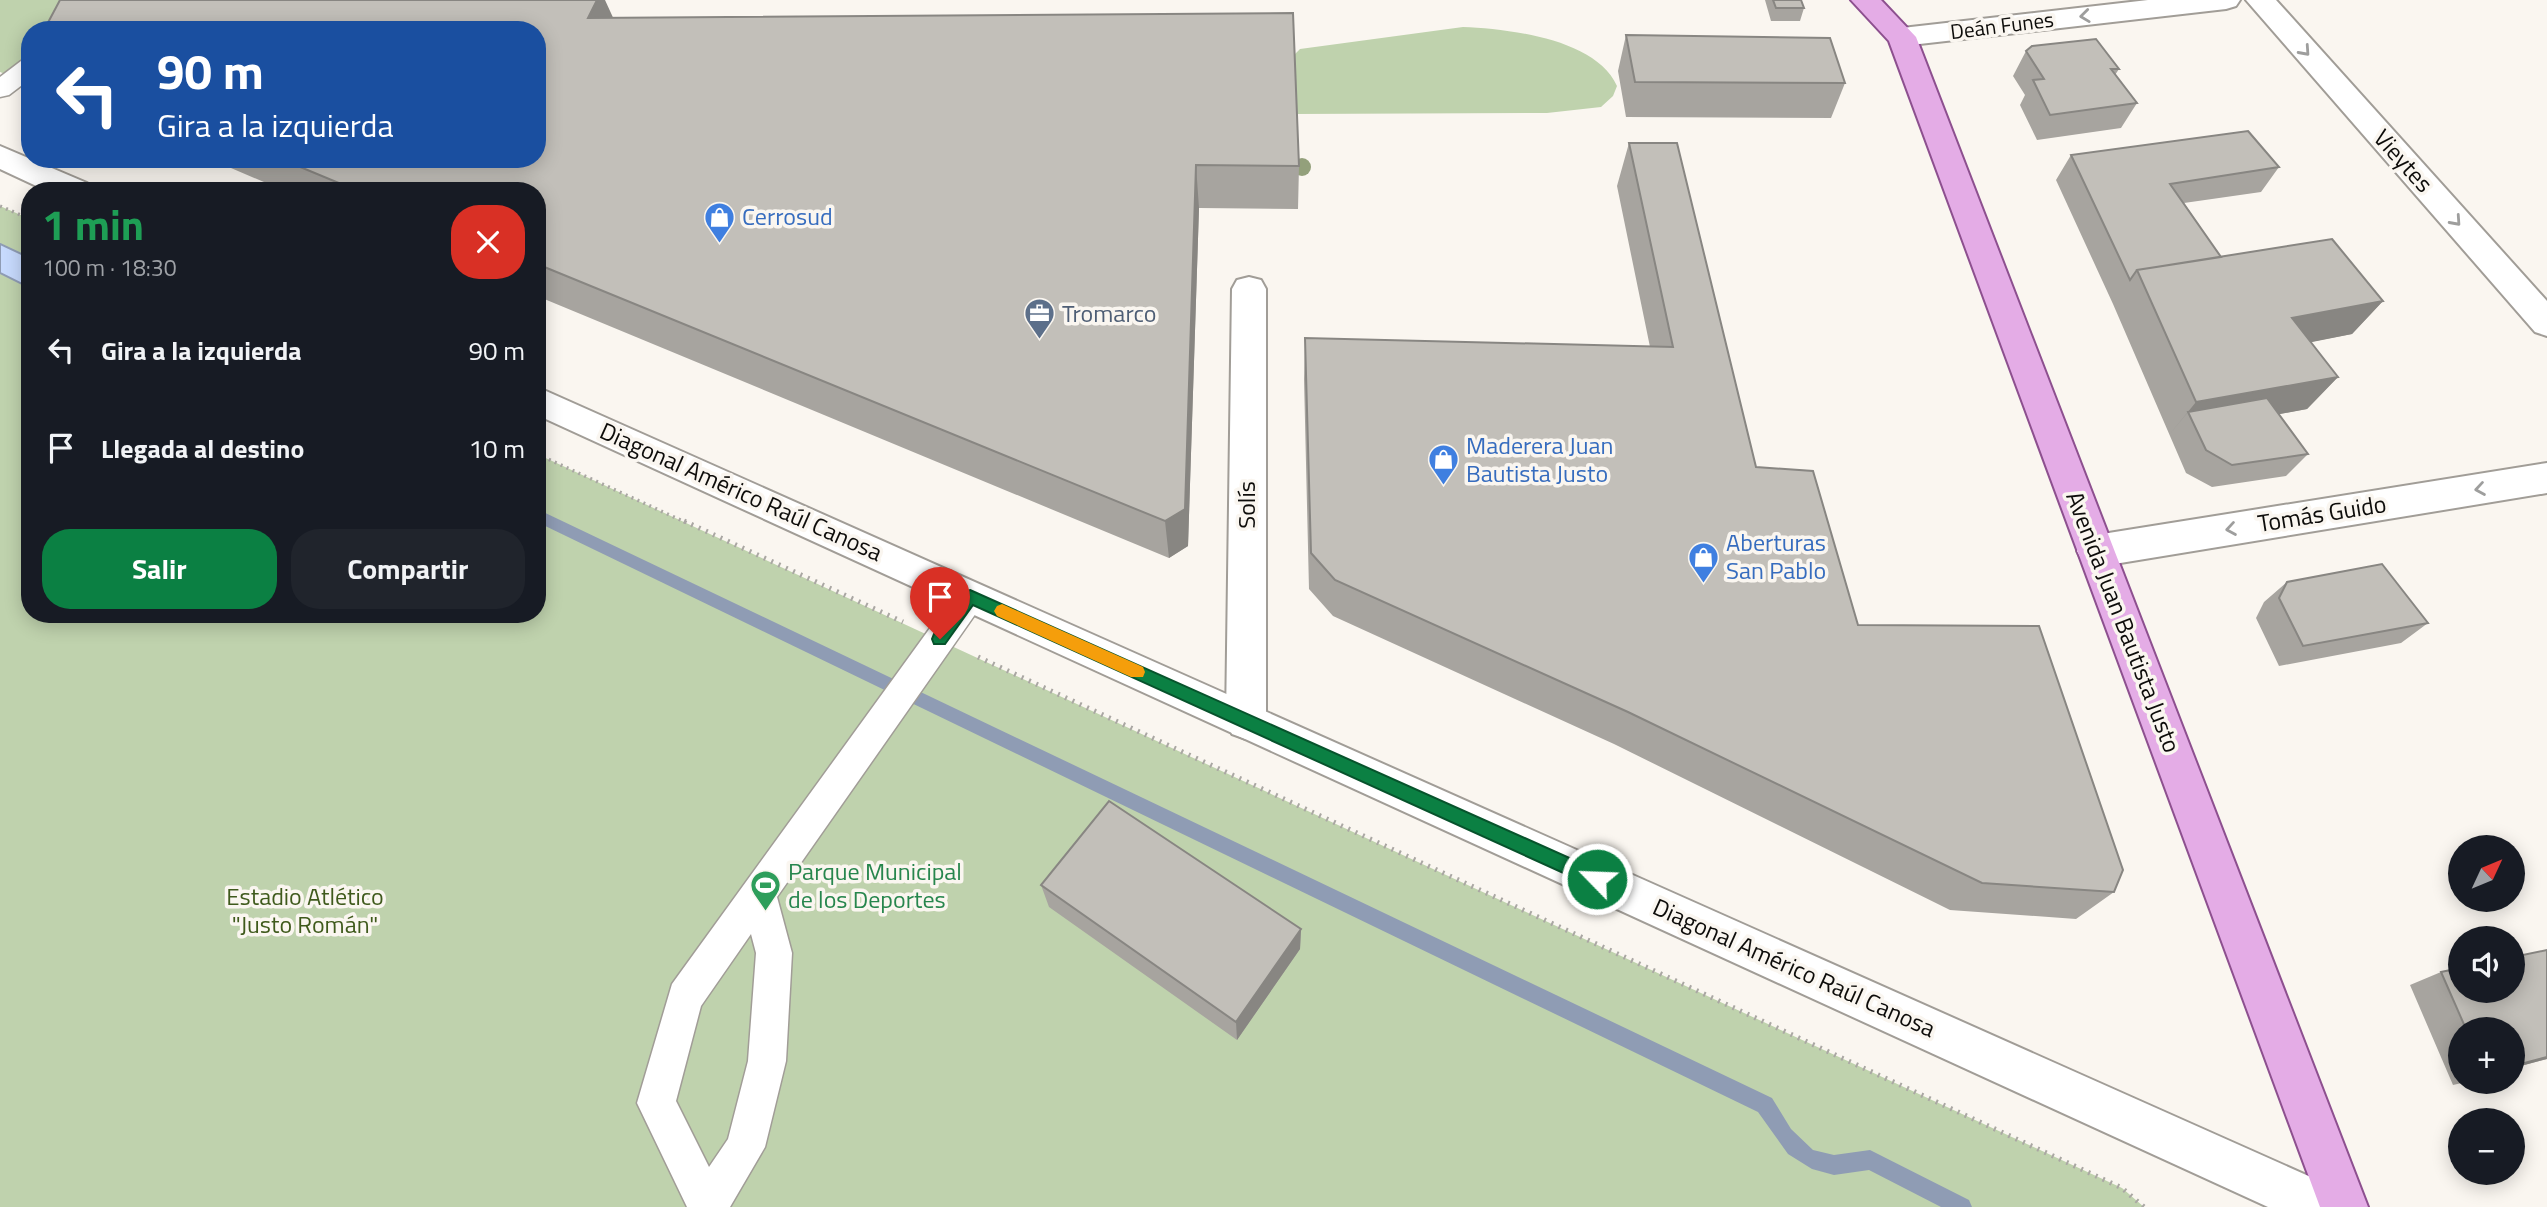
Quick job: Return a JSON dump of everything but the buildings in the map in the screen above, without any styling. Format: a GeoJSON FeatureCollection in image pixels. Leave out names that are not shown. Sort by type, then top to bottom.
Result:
{"type":"FeatureCollection","features":[{"type":"Feature","properties":{"kind":"main road"},"geometry":{"type":"LineString","coordinates":[[1865,0],[1902,37]]}},
{"type":"Feature","properties":{"kind":"main road"},"geometry":{"type":"LineString","coordinates":[[1902,37],[1909,0]]}},
{"type":"Feature","properties":{"kind":"main road","name":"Avenida Juan Bautista Justo"},"geometry":{"type":"LineString","coordinates":[[1902,37],[2344,1207]]}},
{"type":"Feature","properties":{"kind":"street","name":"Deán Funes"},"geometry":{"type":"LineString","coordinates":[[1902,37],[2226,0]]}},
{"type":"Feature","properties":{"kind":"street","name":"Vieytes"},"geometry":{"type":"LineString","coordinates":[[2260,0],[2547,323]]}},
{"type":"Feature","properties":{"kind":"street"},"geometry":{"type":"LineString","coordinates":[[0,156],[21,166]]}},
{"type":"Feature","properties":{"kind":"street"},"geometry":{"type":"LineString","coordinates":[[26,168],[56,182]]}},
{"type":"Feature","properties":{"kind":"street","name":"Solís"},"geometry":{"type":"LineString","coordinates":[[1246,721],[1249,289]]}},
{"type":"Feature","properties":{"kind":"street","name":"Diagonal Américo Raúl Canosa"},"geometry":{"type":"LineString","coordinates":[[546,404],[2323,1207]]}},
{"type":"Feature","properties":{"kind":"street","name":"Tomás Guido"},"geometry":{"type":"LineString","coordinates":[[2096,551],[2547,478]]}},
{"type":"Feature","properties":{"kind":"lane"},"geometry":{"type":"LineString","coordinates":[[0,89],[21,74]]}},
{"type":"Feature","properties":{"kind":"lane"},"geometry":{"type":"LineString","coordinates":[[708,1206],[656,1102],[685,997],[970,597]]}},
{"type":"Feature","properties":{"kind":"lane"},"geometry":{"type":"LineString","coordinates":[[708,1206],[745,1147],[767,1061],[774,953],[759,896]]}},
{"type":"Feature","properties":{"kind":"path"},"geometry":{"type":"LineString","coordinates":[[0,206],[21,215]]}},
{"type":"Feature","properties":{"kind":"path"},"geometry":{"type":"LineString","coordinates":[[546,457],[2122,1188],[2144,1207]]}},
{"type":"Feature","properties":{"kind":"green space"},"geometry":{"type":"Polygon","coordinates":[[[0,0],[118,0],[108,21],[21,21],[21,80],[0,72],[0,0]]]}},
{"type":"Feature","properties":{"kind":"green space"},"geometry":{"type":"Polygon","coordinates":[[[1463,27],[1527,34],[1571,47],[1591,57],[1606,70],[1617,86],[1613,96],[1601,107],[1547,113],[1295,114],[1295,54],[1300,49],[1463,27]]]}},
{"type":"Feature","properties":{"kind":"green space","name":"Parque Municipal de los Deportes"},"geometry":{"type":"Polygon","coordinates":[[[0,206],[21,215],[21,623],[546,623],[546,458],[2122,1188],[2144,1207],[0,1207],[0,206]]]}},
{"type":"Feature","properties":{"kind":"water"},"geometry":{"type":"Polygon","coordinates":[[[0,244],[21,254],[21,284],[0,273],[0,244]]]}},
{"type":"Feature","properties":{"kind":"waterway"},"geometry":{"type":"LineString","coordinates":[[546,519],[1765,1105],[1784,1136],[1806,1156],[1834,1165],[1870,1160],[1962,1207]]}},
{"type":"Feature","properties":{"kind":"slow traffic"},"geometry":{"type":"LineString","coordinates":[[1002,611],[1137,672]]}},
{"type":"Feature","properties":{"kind":"place","name":"Cerrosud"},"geometry":{"type":"Point","coordinates":[719,244]}},
{"type":"Feature","properties":{"kind":"place","name":"Tromarco"},"geometry":{"type":"Point","coordinates":[1039,341]}},
{"type":"Feature","properties":{"kind":"place","name":"Maderera Juan Bautista Justo"},"geometry":{"type":"Point","coordinates":[1443,487]}},
{"type":"Feature","properties":{"kind":"place","name":"Aberturas San Pablo"},"geometry":{"type":"Point","coordinates":[1703,584]}},
{"type":"Feature","properties":{"kind":"place","name":"Parque Municipal de los Deportes"},"geometry":{"type":"Point","coordinates":[765,913]}},
{"type":"Feature","properties":{"kind":"route"},"geometry":{"type":"LineString","coordinates":[[940,639],[970,597],[1597,879]]}},
{"type":"Feature","properties":{"kind":"park label","name":"Estadio Atlético \"Justo Román\""},"geometry":{"type":"Point","coordinates":[305,911]}}]}
